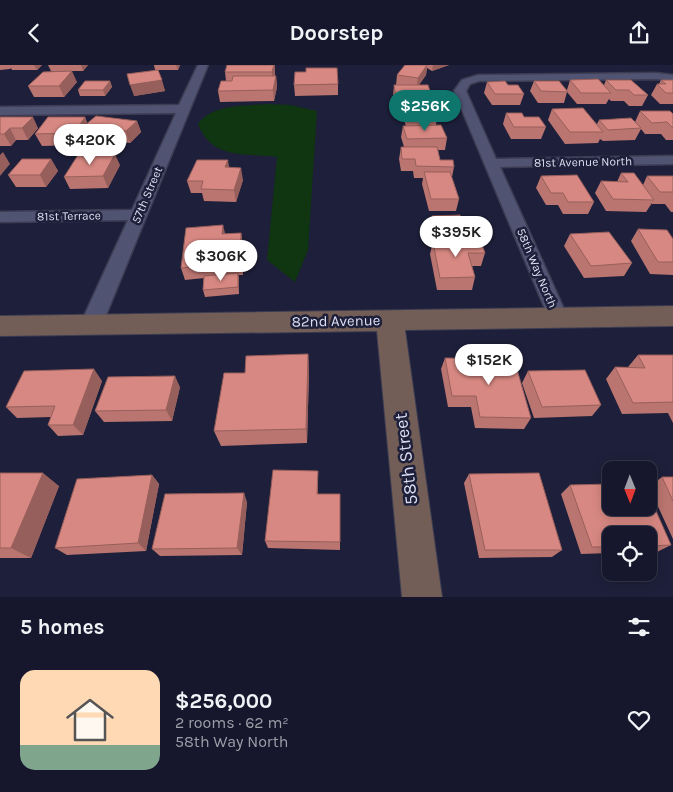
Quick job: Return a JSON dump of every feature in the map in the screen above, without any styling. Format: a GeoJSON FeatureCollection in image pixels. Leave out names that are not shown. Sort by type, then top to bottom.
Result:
{"type":"FeatureCollection","features":[{"type":"Feature","properties":{"kind":"street","name":"57th Street"},"geometry":{"type":"LineString","coordinates":[[91,325],[203,65]]}},
{"type":"Feature","properties":{"kind":"street","name":"58th Way North"},"geometry":{"type":"LineString","coordinates":[[558,318],[460,91],[466,82],[478,77],[656,76],[673,78]]}},
{"type":"Feature","properties":{"kind":"street"},"geometry":{"type":"LineString","coordinates":[[0,111],[184,109]]}},
{"type":"Feature","properties":{"kind":"street","name":"81st Avenue North"},"geometry":{"type":"LineString","coordinates":[[492,163],[673,160]]}},
{"type":"Feature","properties":{"kind":"street","name":"81st Terrace"},"geometry":{"type":"LineString","coordinates":[[0,217],[138,215]]}},
{"type":"Feature","properties":{"kind":"street","name":"82nd Avenue"},"geometry":{"type":"LineString","coordinates":[[0,326],[673,316]]}},
{"type":"Feature","properties":{"kind":"street","name":"58th Street"},"geometry":{"type":"LineString","coordinates":[[390,320],[422,597]]}},
{"type":"Feature","properties":{"kind":"green space"},"geometry":{"type":"Polygon","coordinates":[[[267,104],[290,105],[317,111],[308,250],[295,282],[267,260],[277,157],[231,153],[221,149],[204,136],[198,124],[204,117],[220,109],[267,104]]]}},
{"type":"Feature","properties":{"kind":"building"},"geometry":{"type":"Polygon","coordinates":[[[227,65],[274,65],[272,72],[225,72],[227,65]]]}},
{"type":"Feature","properties":{"kind":"building"},"geometry":{"type":"Polygon","coordinates":[[[405,65],[427,65],[418,78],[397,75],[405,65]]]}},
{"type":"Feature","properties":{"kind":"building"},"geometry":{"type":"Polygon","coordinates":[[[306,68],[337,68],[338,84],[294,85],[295,72],[306,72],[306,68]]]}},
{"type":"Feature","properties":{"kind":"building"},"geometry":{"type":"Polygon","coordinates":[[[158,70],[162,80],[130,85],[127,74],[158,70]]]}},
{"type":"Feature","properties":{"kind":"building"},"geometry":{"type":"Polygon","coordinates":[[[72,71],[59,86],[28,86],[43,72],[72,71]]]}},
{"type":"Feature","properties":{"kind":"building"},"geometry":{"type":"Polygon","coordinates":[[[233,76],[276,76],[273,90],[218,91],[221,81],[232,81],[233,76]]]}},
{"type":"Feature","properties":{"kind":"building"},"geometry":{"type":"Polygon","coordinates":[[[598,79],[611,93],[581,93],[570,80],[598,79]]]}},
{"type":"Feature","properties":{"kind":"building"},"geometry":{"type":"Polygon","coordinates":[[[606,80],[631,80],[648,95],[634,95],[629,90],[616,90],[606,80]]]}},
{"type":"Feature","properties":{"kind":"building"},"geometry":{"type":"Polygon","coordinates":[[[661,80],[673,80],[673,93],[666,93],[657,84],[666,84],[661,80]]]}},
{"type":"Feature","properties":{"kind":"building"},"geometry":{"type":"Polygon","coordinates":[[[85,81],[110,81],[103,90],[78,90],[85,81]]]}},
{"type":"Feature","properties":{"kind":"building"},"geometry":{"type":"Polygon","coordinates":[[[505,81],[508,85],[518,85],[524,94],[495,94],[487,82],[505,81]]]}},
{"type":"Feature","properties":{"kind":"building"},"geometry":{"type":"Polygon","coordinates":[[[534,81],[559,81],[568,92],[541,91],[534,81]]]}},
{"type":"Feature","properties":{"kind":"building"},"geometry":{"type":"Polygon","coordinates":[[[394,85],[428,85],[432,97],[396,97],[394,85]]]}},
{"type":"Feature","properties":{"kind":"building"},"geometry":{"type":"Polygon","coordinates":[[[429,100],[437,118],[410,119],[402,101],[429,100]]]}},
{"type":"Feature","properties":{"kind":"building"},"geometry":{"type":"Polygon","coordinates":[[[583,108],[603,132],[570,132],[552,109],[583,108]]]}},
{"type":"Feature","properties":{"kind":"building"},"geometry":{"type":"Polygon","coordinates":[[[640,111],[670,111],[673,114],[673,128],[667,122],[652,123],[640,111]]]}},
{"type":"Feature","properties":{"kind":"building"},"geometry":{"type":"Polygon","coordinates":[[[506,113],[522,113],[524,117],[539,117],[546,127],[514,127],[506,113]]]}},
{"type":"Feature","properties":{"kind":"building"},"geometry":{"type":"Polygon","coordinates":[[[96,116],[137,121],[126,131],[115,130],[109,136],[88,133],[94,128],[84,126],[96,116]]]}},
{"type":"Feature","properties":{"kind":"building"},"geometry":{"type":"Polygon","coordinates":[[[0,117],[33,117],[22,128],[10,128],[4,134],[0,134],[0,117]]]}},
{"type":"Feature","properties":{"kind":"building"},"geometry":{"type":"Polygon","coordinates":[[[48,117],[85,117],[74,133],[35,134],[48,117]]]}},
{"type":"Feature","properties":{"kind":"building"},"geometry":{"type":"Polygon","coordinates":[[[631,118],[641,128],[608,130],[599,120],[631,118]]]}},
{"type":"Feature","properties":{"kind":"building"},"geometry":{"type":"Polygon","coordinates":[[[441,125],[447,138],[407,139],[403,126],[441,125]]]}},
{"type":"Feature","properties":{"kind":"building"},"geometry":{"type":"Polygon","coordinates":[[[401,147],[437,147],[440,160],[453,160],[454,167],[416,166],[415,159],[402,159],[401,147]]]}},
{"type":"Feature","properties":{"kind":"building"},"geometry":{"type":"Polygon","coordinates":[[[115,154],[103,176],[64,177],[78,155],[115,154]]]}},
{"type":"Feature","properties":{"kind":"building"},"geometry":{"type":"Polygon","coordinates":[[[22,159],[51,159],[40,175],[8,175],[22,159]]]}},
{"type":"Feature","properties":{"kind":"building"},"geometry":{"type":"Polygon","coordinates":[[[197,160],[228,160],[225,167],[241,168],[234,190],[201,189],[203,181],[187,181],[197,160]]]}},
{"type":"Feature","properties":{"kind":"building"},"geometry":{"type":"Polygon","coordinates":[[[424,172],[450,172],[459,199],[431,199],[424,172]]]}},
{"type":"Feature","properties":{"kind":"building"},"geometry":{"type":"Polygon","coordinates":[[[621,173],[634,173],[654,200],[613,199],[601,181],[628,182],[621,173]]]}},
{"type":"Feature","properties":{"kind":"building"},"geometry":{"type":"Polygon","coordinates":[[[577,175],[594,202],[568,202],[563,193],[551,193],[541,176],[577,175]]]}},
{"type":"Feature","properties":{"kind":"building"},"geometry":{"type":"Polygon","coordinates":[[[647,176],[673,176],[673,192],[660,192],[647,176]]]}},
{"type":"Feature","properties":{"kind":"building"},"geometry":{"type":"Polygon","coordinates":[[[460,215],[468,233],[438,234],[432,216],[460,215]]]}},
{"type":"Feature","properties":{"kind":"building"},"geometry":{"type":"Polygon","coordinates":[[[223,225],[222,234],[241,233],[240,263],[181,268],[186,228],[223,225]]]}},
{"type":"Feature","properties":{"kind":"building"},"geometry":{"type":"Polygon","coordinates":[[[638,229],[667,230],[673,239],[673,262],[658,262],[638,229]]]}},
{"type":"Feature","properties":{"kind":"building"},"geometry":{"type":"Polygon","coordinates":[[[609,232],[632,263],[591,266],[570,234],[609,232]]]}},
{"type":"Feature","properties":{"kind":"building"},"geometry":{"type":"Polygon","coordinates":[[[433,242],[481,242],[485,253],[468,253],[475,277],[440,278],[433,242]]]}},
{"type":"Feature","properties":{"kind":"building"},"geometry":{"type":"Polygon","coordinates":[[[238,273],[238,287],[203,290],[204,276],[238,273]]]}},
{"type":"Feature","properties":{"kind":"building"},"geometry":{"type":"Polygon","coordinates":[[[308,354],[306,429],[214,431],[224,373],[245,373],[246,356],[308,354]]]}},
{"type":"Feature","properties":{"kind":"building"},"geometry":{"type":"Polygon","coordinates":[[[638,355],[673,355],[673,402],[633,403],[615,367],[645,368],[638,355]]]}},
{"type":"Feature","properties":{"kind":"building"},"geometry":{"type":"Polygon","coordinates":[[[445,358],[514,359],[531,418],[480,417],[476,396],[452,396],[445,358]]]}},
{"type":"Feature","properties":{"kind":"building"},"geometry":{"type":"Polygon","coordinates":[[[94,369],[73,425],[48,425],[55,406],[6,407],[24,371],[94,369]]]}},
{"type":"Feature","properties":{"kind":"building"},"geometry":{"type":"Polygon","coordinates":[[[585,370],[601,405],[542,407],[528,371],[585,370]]]}},
{"type":"Feature","properties":{"kind":"building"},"geometry":{"type":"Polygon","coordinates":[[[175,376],[166,410],[95,411],[108,377],[175,376]]]}},
{"type":"Feature","properties":{"kind":"building"},"geometry":{"type":"Polygon","coordinates":[[[273,470],[318,471],[317,494],[340,494],[340,542],[265,541],[273,470]]]}},
{"type":"Feature","properties":{"kind":"building"},"geometry":{"type":"Polygon","coordinates":[[[0,473],[43,473],[11,548],[0,548],[0,473]]]}},
{"type":"Feature","properties":{"kind":"building"},"geometry":{"type":"Polygon","coordinates":[[[539,473],[562,550],[485,550],[469,474],[539,473]]]}},
{"type":"Feature","properties":{"kind":"building"},"geometry":{"type":"Polygon","coordinates":[[[152,475],[138,543],[55,548],[77,479],[152,475]]]}},
{"type":"Feature","properties":{"kind":"building"},"geometry":{"type":"Polygon","coordinates":[[[662,477],[673,477],[673,501],[662,477]]]}},
{"type":"Feature","properties":{"kind":"building"},"geometry":{"type":"Polygon","coordinates":[[[602,484],[602,516],[658,515],[671,545],[657,546],[657,526],[602,526],[602,547],[592,547],[570,485],[602,484]]]}},
{"type":"Feature","properties":{"kind":"building"},"geometry":{"type":"Polygon","coordinates":[[[244,493],[237,548],[152,549],[165,494],[244,493]]]}}]}
